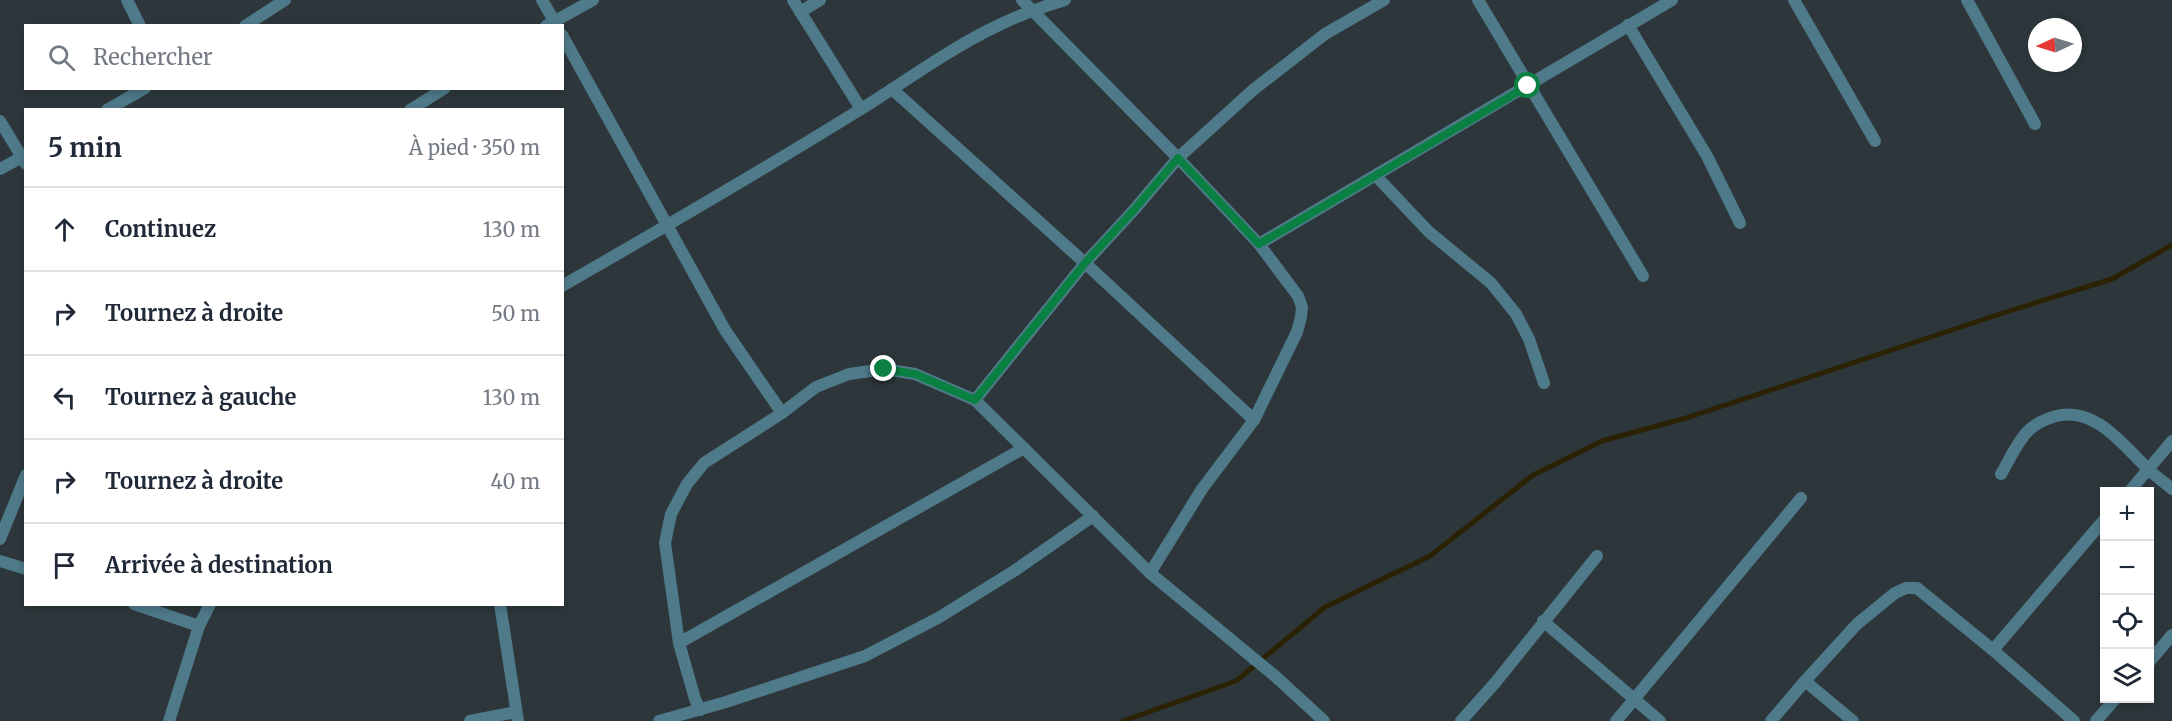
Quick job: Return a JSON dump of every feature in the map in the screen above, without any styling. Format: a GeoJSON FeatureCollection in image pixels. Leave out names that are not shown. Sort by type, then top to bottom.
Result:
{"type":"FeatureCollection","features":[{"type":"Feature","properties":{"kind":"street"},"geometry":{"type":"LineString","coordinates":[[127,0],[139,24]]}},
{"type":"Feature","properties":{"kind":"street"},"geometry":{"type":"LineString","coordinates":[[248,24],[285,0]]}},
{"type":"Feature","properties":{"kind":"street"},"geometry":{"type":"LineString","coordinates":[[542,0],[552,24],[593,0]]}},
{"type":"Feature","properties":{"kind":"street"},"geometry":{"type":"LineString","coordinates":[[794,0],[861,109]]}},
{"type":"Feature","properties":{"kind":"street"},"geometry":{"type":"LineString","coordinates":[[800,12],[820,0]]}},
{"type":"Feature","properties":{"kind":"street"},"geometry":{"type":"LineString","coordinates":[[1022,0],[1178,158],[1259,244],[1298,296],[1302,307],[1297,332],[1254,420],[1202,489],[1150,573]]}},
{"type":"Feature","properties":{"kind":"street"},"geometry":{"type":"LineString","coordinates":[[564,285],[668,225],[996,26],[1065,0]]}},
{"type":"Feature","properties":{"kind":"street"},"geometry":{"type":"LineString","coordinates":[[975,400],[1085,263],[1178,158],[1253,90],[1325,34],[1384,0]]}},
{"type":"Feature","properties":{"kind":"street"},"geometry":{"type":"LineString","coordinates":[[1478,0],[1643,276]]}},
{"type":"Feature","properties":{"kind":"street"},"geometry":{"type":"LineString","coordinates":[[1259,244],[1672,0]]}},
{"type":"Feature","properties":{"kind":"street"},"geometry":{"type":"LineString","coordinates":[[1794,0],[1875,141]]}},
{"type":"Feature","properties":{"kind":"street"},"geometry":{"type":"LineString","coordinates":[[1967,0],[2035,124]]}},
{"type":"Feature","properties":{"kind":"street"},"geometry":{"type":"LineString","coordinates":[[1628,25],[1707,156],[1740,223]]}},
{"type":"Feature","properties":{"kind":"street"},"geometry":{"type":"LineString","coordinates":[[564,39],[725,330],[782,413]]}},
{"type":"Feature","properties":{"kind":"street"},"geometry":{"type":"LineString","coordinates":[[892,89],[1085,263],[1254,420]]}},
{"type":"Feature","properties":{"kind":"street"},"geometry":{"type":"LineString","coordinates":[[110,108],[142,90]]}},
{"type":"Feature","properties":{"kind":"street"},"geometry":{"type":"LineString","coordinates":[[413,108],[443,90]]}},
{"type":"Feature","properties":{"kind":"street"},"geometry":{"type":"LineString","coordinates":[[0,121],[24,159],[0,169]]}},
{"type":"Feature","properties":{"kind":"street"},"geometry":{"type":"LineString","coordinates":[[1376,176],[1429,232],[1491,284],[1516,314],[1529,339],[1544,383]]}},
{"type":"Feature","properties":{"kind":"street"},"geometry":{"type":"LineString","coordinates":[[700,710],[679,643],[665,543],[671,514],[687,484],[704,463],[782,413],[816,387],[849,374],[884,369],[915,374],[975,400],[1150,573],[1275,676],[1324,721]]}},
{"type":"Feature","properties":{"kind":"street"},"geometry":{"type":"LineString","coordinates":[[2001,474],[2026,432],[2041,420],[2063,414],[2078,415],[2095,421],[2122,442],[2148,470],[2172,489]]}},
{"type":"Feature","properties":{"kind":"street"},"geometry":{"type":"LineString","coordinates":[[2133,487],[2172,441]]}},
{"type":"Feature","properties":{"kind":"street"},"geometry":{"type":"LineString","coordinates":[[679,643],[1024,448]]}},
{"type":"Feature","properties":{"kind":"street"},"geometry":{"type":"LineString","coordinates":[[0,539],[24,480]]}},
{"type":"Feature","properties":{"kind":"street"},"geometry":{"type":"LineString","coordinates":[[1616,721],[1801,498]]}},
{"type":"Feature","properties":{"kind":"street"},"geometry":{"type":"LineString","coordinates":[[659,721],[700,710],[865,656],[938,618],[1014,571],[1093,516]]}},
{"type":"Feature","properties":{"kind":"street"},"geometry":{"type":"LineString","coordinates":[[1993,650],[2100,525]]}},
{"type":"Feature","properties":{"kind":"street"},"geometry":{"type":"LineString","coordinates":[[1461,721],[1495,683],[1597,556]]}},
{"type":"Feature","properties":{"kind":"street"},"geometry":{"type":"LineString","coordinates":[[0,561],[24,568]]}},
{"type":"Feature","properties":{"kind":"street"},"geometry":{"type":"LineString","coordinates":[[1771,721],[1857,624],[1895,593],[1906,588],[1917,588],[1993,650],[2074,721]]}},
{"type":"Feature","properties":{"kind":"street"},"geometry":{"type":"LineString","coordinates":[[140,606],[199,626]]}},
{"type":"Feature","properties":{"kind":"street"},"geometry":{"type":"LineString","coordinates":[[169,721],[199,626],[209,606]]}},
{"type":"Feature","properties":{"kind":"street"},"geometry":{"type":"LineString","coordinates":[[470,721],[517,717],[500,606]]}},
{"type":"Feature","properties":{"kind":"street"},"geometry":{"type":"LineString","coordinates":[[1543,621],[1660,721]]}},
{"type":"Feature","properties":{"kind":"street"},"geometry":{"type":"LineString","coordinates":[[2154,657],[2170,641]]}},
{"type":"Feature","properties":{"kind":"street"},"geometry":{"type":"LineString","coordinates":[[1805,681],[1853,721]]}},
{"type":"Feature","properties":{"kind":"street"},"geometry":{"type":"LineString","coordinates":[[2096,721],[2112,703]]}},
{"type":"Feature","properties":{"kind":"waterway"},"geometry":{"type":"LineString","coordinates":[[1123,721],[1236,681],[1325,607],[1430,556],[1533,475],[1602,441],[1686,418],[2112,279],[2172,245]]}},
{"type":"Feature","properties":{"kind":"route"},"geometry":{"type":"LineString","coordinates":[[884,369],[915,374],[975,400],[1085,263],[1178,158],[1259,244],[1528,86]]}}]}
